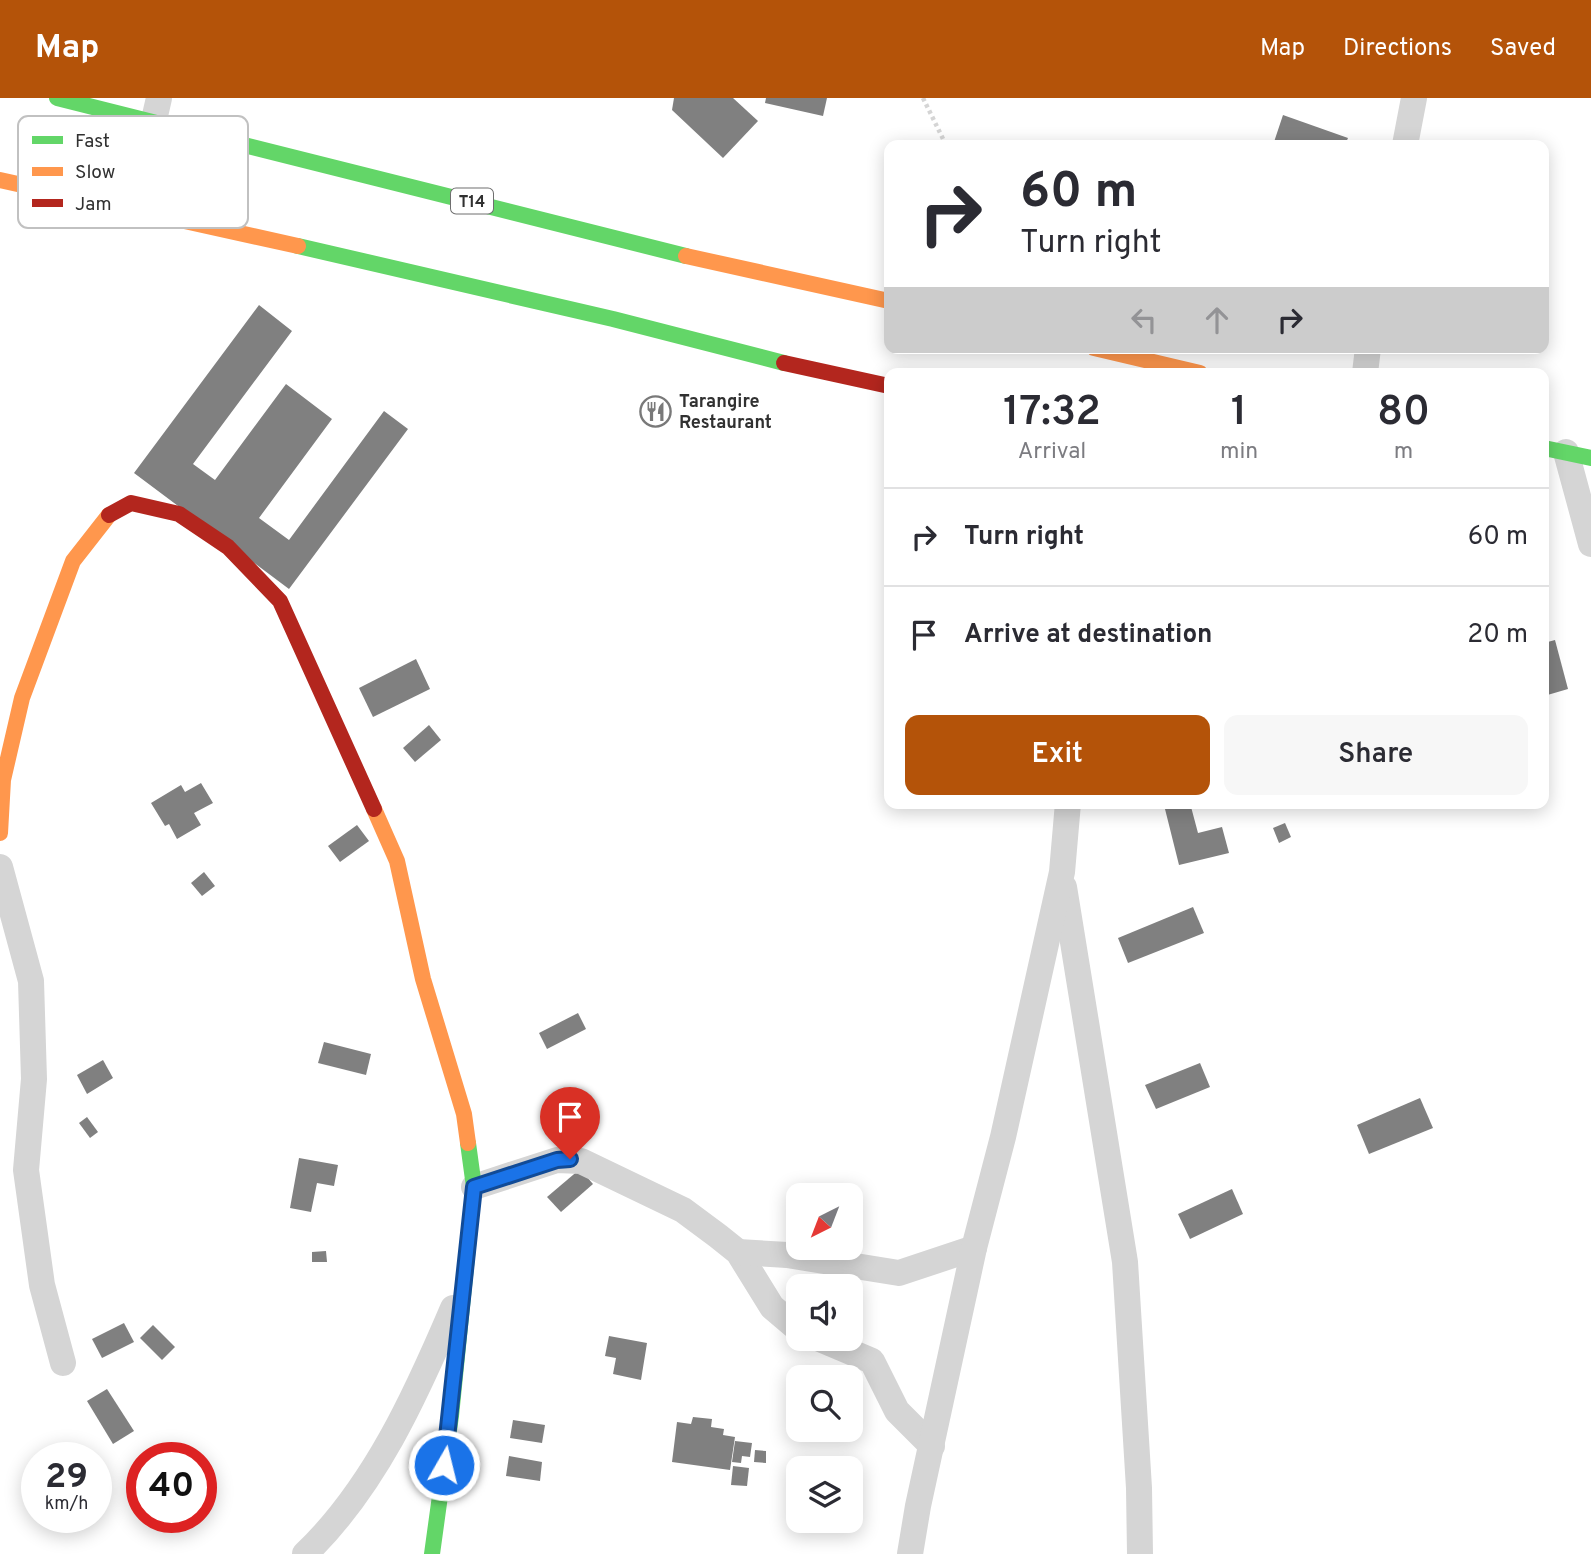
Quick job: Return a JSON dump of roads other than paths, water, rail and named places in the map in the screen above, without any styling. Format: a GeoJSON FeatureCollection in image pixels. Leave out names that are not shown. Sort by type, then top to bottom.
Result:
{"type":"FeatureCollection","features":[{"type":"Feature","properties":{"kind":"main road","name":"T14"},"geometry":{"type":"LineString","coordinates":[[57,98],[156,109],[181,116]]}},
{"type":"Feature","properties":{"kind":"main road","name":"T14"},"geometry":{"type":"LineString","coordinates":[[248,134],[699,259],[884,300]]}},
{"type":"Feature","properties":{"kind":"main road"},"geometry":{"type":"LineString","coordinates":[[0,180],[18,184]]}},
{"type":"Feature","properties":{"kind":"main road"},"geometry":{"type":"LineString","coordinates":[[213,228],[559,306],[733,352],[884,385]]}},
{"type":"Feature","properties":{"kind":"main road"},"geometry":{"type":"LineString","coordinates":[[1103,358],[1168,368]]}},
{"type":"Feature","properties":{"kind":"main road"},"geometry":{"type":"LineString","coordinates":[[0,833],[8,717],[22,698],[73,561],[106,516],[131,503],[179,514],[228,547],[280,601],[397,861],[423,979],[464,1114],[474,1187],[452,1416],[432,1554]]}},
{"type":"Feature","properties":{"kind":"street"},"geometry":{"type":"LineString","coordinates":[[1406,140],[1414,98]]}},
{"type":"Feature","properties":{"kind":"street"},"geometry":{"type":"LineString","coordinates":[[1567,453],[1591,544]]}},
{"type":"Feature","properties":{"kind":"street"},"geometry":{"type":"LineString","coordinates":[[911,1554],[974,1248],[1003,1137],[1062,872],[1067,809]]}},
{"type":"Feature","properties":{"kind":"street"},"geometry":{"type":"LineString","coordinates":[[0,867],[31,981],[34,1079],[26,1170],[42,1285],[63,1363]]}},
{"type":"Feature","properties":{"kind":"street"},"geometry":{"type":"LineString","coordinates":[[1062,872],[1125,1262],[1139,1488],[1140,1554]]}},
{"type":"Feature","properties":{"kind":"street"},"geometry":{"type":"LineString","coordinates":[[474,1187],[557,1160],[581,1161],[683,1210],[738,1252],[772,1307],[786,1319]]}},
{"type":"Feature","properties":{"kind":"street"},"geometry":{"type":"LineString","coordinates":[[738,1252],[787,1255],[892,1273],[974,1248]]}},
{"type":"Feature","properties":{"kind":"street"},"geometry":{"type":"LineString","coordinates":[[305,1554],[365,1480],[412,1401],[464,1281]]}},
{"type":"Feature","properties":{"kind":"street"},"geometry":{"type":"LineString","coordinates":[[848,1351],[872,1361],[897,1411],[932,1446]]}},
{"type":"Feature","properties":{"kind":"place","name":"Tarangire Restaurant"},"geometry":{"type":"Point","coordinates":[656,411]}}]}
